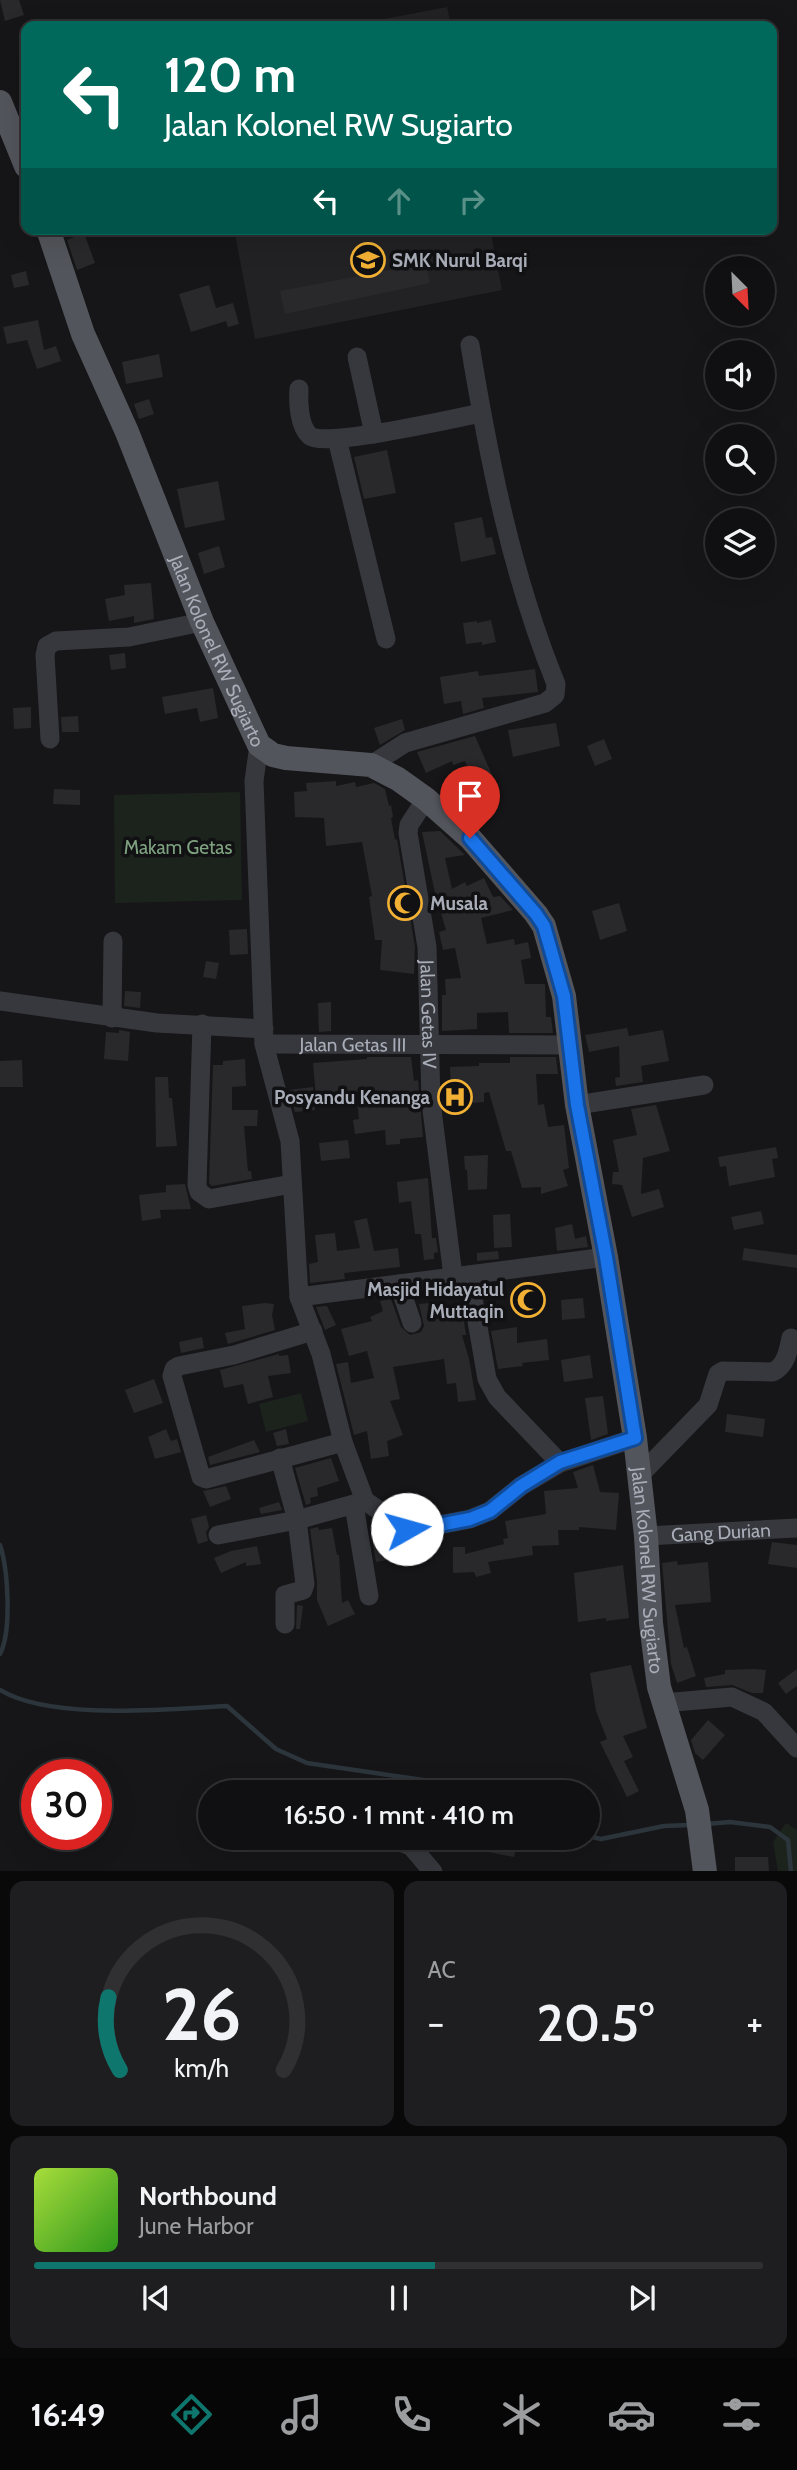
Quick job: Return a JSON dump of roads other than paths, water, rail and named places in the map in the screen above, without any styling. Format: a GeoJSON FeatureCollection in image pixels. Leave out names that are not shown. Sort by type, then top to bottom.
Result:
{"type":"FeatureCollection","features":[{"type":"Feature","properties":{"kind":"main road"},"geometry":{"type":"LineString","coordinates":[[0,102],[21,154]]}},
{"type":"Feature","properties":{"kind":"main road","name":"Jalan Kolonel RW Sugiarto"},"geometry":{"type":"LineString","coordinates":[[50,235],[83,334],[127,432],[202,622],[259,745],[273,755],[286,758],[371,765],[398,779],[426,799],[470,838],[544,926],[563,988],[577,1105],[606,1257],[635,1438],[646,1536],[651,1623],[663,1703],[699,1822],[705,1871]]}},
{"type":"Feature","properties":{"kind":"street"},"geometry":{"type":"LineString","coordinates":[[371,765],[405,743],[545,703],[555,695],[556,684],[516,563],[498,492],[481,414],[470,345]]}},
{"type":"Feature","properties":{"kind":"street"},"geometry":{"type":"LineString","coordinates":[[357,357],[374,434]]}},
{"type":"Feature","properties":{"kind":"street"},"geometry":{"type":"LineString","coordinates":[[299,389],[298,404],[307,433],[315,439],[374,434],[481,414]]}},
{"type":"Feature","properties":{"kind":"street"},"geometry":{"type":"LineString","coordinates":[[337,439],[386,639]]}},
{"type":"Feature","properties":{"kind":"street"},"geometry":{"type":"LineString","coordinates":[[50,739],[47,646],[56,641],[129,637],[202,622]]}},
{"type":"Feature","properties":{"kind":"street"},"geometry":{"type":"LineString","coordinates":[[259,745],[254,781],[264,1036],[290,1141],[299,1297],[313,1331],[360,1503],[369,1596]]}},
{"type":"Feature","properties":{"kind":"street","name":"Jalan Getas IV"},"geometry":{"type":"LineString","coordinates":[[426,799],[409,825],[408,833],[427,947],[431,1102],[461,1276],[487,1379],[497,1397],[560,1462]]}},
{"type":"Feature","properties":{"kind":"street"},"geometry":{"type":"LineString","coordinates":[[112,1018],[113,940]]}},
{"type":"Feature","properties":{"kind":"street","name":"Jalan Getas III"},"geometry":{"type":"LineString","coordinates":[[0,1001],[112,1018],[202,1024],[264,1036],[568,1045]]}},
{"type":"Feature","properties":{"kind":"street"},"geometry":{"type":"LineString","coordinates":[[202,1024],[197,1185],[199,1192],[209,1199],[292,1185]]}},
{"type":"Feature","properties":{"kind":"street"},"geometry":{"type":"LineString","coordinates":[[577,1105],[704,1084]]}},
{"type":"Feature","properties":{"kind":"street"},"geometry":{"type":"LineString","coordinates":[[299,1297],[606,1257]]}},
{"type":"Feature","properties":{"kind":"street"},"geometry":{"type":"LineString","coordinates":[[399,1284],[412,1323]]}},
{"type":"Feature","properties":{"kind":"street"},"geometry":{"type":"LineString","coordinates":[[313,1331],[234,1355],[178,1366],[172,1373],[201,1477],[206,1479],[343,1443]]}},
{"type":"Feature","properties":{"kind":"street"},"geometry":{"type":"LineString","coordinates":[[639,1476],[708,1405],[718,1374],[723,1371],[773,1372],[786,1360],[791,1338]]}},
{"type":"Feature","properties":{"kind":"street"},"geometry":{"type":"LineString","coordinates":[[218,1535],[297,1520],[360,1503],[407,1529],[470,1519],[490,1511],[521,1486],[560,1462],[635,1438]]}},
{"type":"Feature","properties":{"kind":"street"},"geometry":{"type":"LineString","coordinates":[[280,1458],[297,1520],[305,1584],[303,1590],[285,1595],[285,1624]]}},
{"type":"Feature","properties":{"kind":"street","name":"Gang Durian"},"geometry":{"type":"LineString","coordinates":[[646,1536],[797,1528]]}},
{"type":"Feature","properties":{"kind":"street"},"geometry":{"type":"LineString","coordinates":[[663,1703],[732,1697],[764,1712],[797,1748]]}},
{"type":"Feature","properties":{"kind":"street"},"geometry":{"type":"LineString","coordinates":[[415,1850],[433,1871]]}},
{"type":"Feature","properties":{"kind":"waterway"},"geometry":{"type":"LineString","coordinates":[[0,1545],[8,1600],[6,1631],[0,1654]]}},
{"type":"Feature","properties":{"kind":"waterway"},"geometry":{"type":"LineString","coordinates":[[0,1690],[22,1700],[78,1709],[110,1711],[227,1706],[276,1749],[307,1763],[423,1780]]}},
{"type":"Feature","properties":{"kind":"waterway"},"geometry":{"type":"LineString","coordinates":[[706,1824],[730,1822],[770,1827],[788,1840],[791,1871]]}},
{"type":"Feature","properties":{"kind":"waterway"},"geometry":{"type":"LineString","coordinates":[[600,1839],[664,1826],[690,1825]]}},
{"type":"Feature","properties":{"kind":"place","name":"SMK Nurul Barqi"},"geometry":{"type":"Point","coordinates":[368,260]}},
{"type":"Feature","properties":{"kind":"place","name":"Musala"},"geometry":{"type":"Point","coordinates":[405,903]}},
{"type":"Feature","properties":{"kind":"place","name":"Posyandu Kenanga"},"geometry":{"type":"Point","coordinates":[455,1097]}},
{"type":"Feature","properties":{"kind":"place","name":"Masjid Hidayatul Muttaqin"},"geometry":{"type":"Point","coordinates":[528,1300]}},
{"type":"Feature","properties":{"kind":"park label","name":"Makam Getas"},"geometry":{"type":"Point","coordinates":[178,847]}}]}
